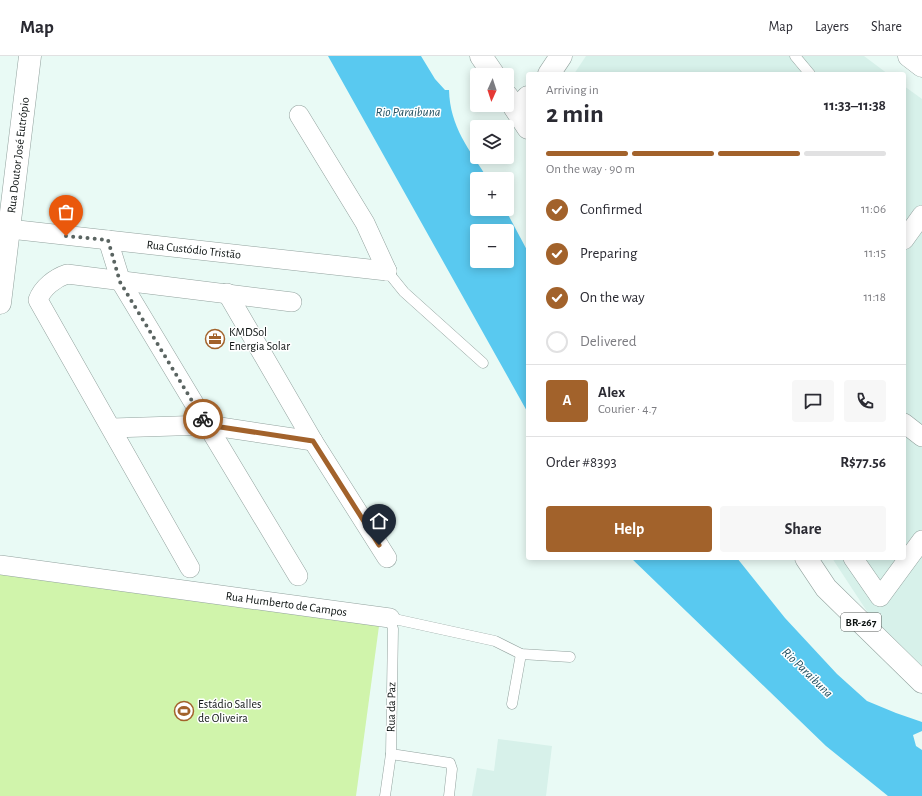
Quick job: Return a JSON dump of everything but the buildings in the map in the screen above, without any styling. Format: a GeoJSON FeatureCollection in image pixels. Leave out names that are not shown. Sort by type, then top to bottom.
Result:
{"type":"FeatureCollection","features":[{"type":"Feature","properties":{"kind":"main road","name":"Rua Doutor José Eutrópio"},"geometry":{"type":"LineString","coordinates":[[0,302],[5,228],[30,56]]}},
{"type":"Feature","properties":{"kind":"main road"},"geometry":{"type":"LineString","coordinates":[[481,56],[489,68]]}},
{"type":"Feature","properties":{"kind":"main road"},"geometry":{"type":"LineString","coordinates":[[550,72],[562,56]]}},
{"type":"Feature","properties":{"kind":"main road"},"geometry":{"type":"LineString","coordinates":[[909,56],[922,66]]}},
{"type":"Feature","properties":{"kind":"main road"},"geometry":{"type":"LineString","coordinates":[[517,100],[526,123]]}},
{"type":"Feature","properties":{"kind":"main road","name":"BR-267"},"geometry":{"type":"LineString","coordinates":[[807,560],[826,588],[922,682]]}},
{"type":"Feature","properties":{"kind":"street"},"geometry":{"type":"LineString","coordinates":[[299,115],[365,223],[387,271]]}},
{"type":"Feature","properties":{"kind":"street"},"geometry":{"type":"LineString","coordinates":[[906,237],[922,215]]}},
{"type":"Feature","properties":{"kind":"street","name":"Rua Custódio Tristão"},"geometry":{"type":"LineString","coordinates":[[5,228],[387,271]]}},
{"type":"Feature","properties":{"kind":"street"},"geometry":{"type":"LineString","coordinates":[[108,240],[120,282],[298,576]]}},
{"type":"Feature","properties":{"kind":"street"},"geometry":{"type":"LineString","coordinates":[[190,568],[112,428],[38,300],[41,292],[58,277],[67,274],[120,282],[227,293],[292,302]]}},
{"type":"Feature","properties":{"kind":"street"},"geometry":{"type":"LineString","coordinates":[[227,293],[313,441],[387,558]]}},
{"type":"Feature","properties":{"kind":"street"},"geometry":{"type":"LineString","coordinates":[[112,428],[207,425],[313,441]]}},
{"type":"Feature","properties":{"kind":"street"},"geometry":{"type":"LineString","coordinates":[[906,425],[922,437]]}},
{"type":"Feature","properties":{"kind":"street"},"geometry":{"type":"LineString","coordinates":[[854,560],[880,597],[922,540]]}},
{"type":"Feature","properties":{"kind":"street","name":"Rua Humberto de Campos"},"geometry":{"type":"LineString","coordinates":[[0,565],[390,618]]}},
{"type":"Feature","properties":{"kind":"lane"},"geometry":{"type":"LineString","coordinates":[[795,56],[808,72]]}},
{"type":"Feature","properties":{"kind":"lane"},"geometry":{"type":"LineString","coordinates":[[387,271],[404,292],[483,363]]}},
{"type":"Feature","properties":{"kind":"lane","name":"Rua Humberto de Campos"},"geometry":{"type":"LineString","coordinates":[[390,618],[495,640],[521,654],[570,657]]}},
{"type":"Feature","properties":{"kind":"lane","name":"Rua da Paz"},"geometry":{"type":"LineString","coordinates":[[385,796],[391,754],[393,629],[390,618]]}},
{"type":"Feature","properties":{"kind":"lane"},"geometry":{"type":"LineString","coordinates":[[512,704],[521,654]]}},
{"type":"Feature","properties":{"kind":"lane"},"geometry":{"type":"LineString","coordinates":[[391,754],[450,763],[452,769],[449,796]]}},
{"type":"Feature","properties":{"kind":"shaded area"},"geometry":{"type":"Polygon","coordinates":[[[586,56],[864,56],[885,72],[575,72],[586,56]]]}},
{"type":"Feature","properties":{"kind":"shaded area"},"geometry":{"type":"Polygon","coordinates":[[[906,87],[922,99],[922,695],[833,560],[906,560],[906,87]]]}},
{"type":"Feature","properties":{"kind":"shaded area"},"geometry":{"type":"Polygon","coordinates":[[[498,739],[552,746],[546,796],[472,796],[477,768],[494,771],[498,739]]]}},
{"type":"Feature","properties":{"kind":"green space","name":"Estádio Salles de Oliveira"},"geometry":{"type":"Polygon","coordinates":[[[0,573],[379,626],[356,796],[0,796],[0,573]]]}},
{"type":"Feature","properties":{"kind":"water","name":"Rio Paraibuna"},"geometry":{"type":"Polygon","coordinates":[[[328,56],[421,56],[435,79],[445,90],[449,90],[450,103],[457,127],[470,150],[470,164],[479,164],[484,172],[470,172],[470,216],[509,216],[513,224],[470,224],[470,268],[514,268],[514,226],[526,248],[526,409],[328,56]]]}},
{"type":"Feature","properties":{"kind":"water","name":"Rio Paraibuna"},"geometry":{"type":"Polygon","coordinates":[[[633,560],[739,560],[785,618],[837,674],[867,701],[922,722],[922,731],[913,735],[916,746],[922,750],[922,796],[888,796],[826,746],[633,560]]]}},
{"type":"Feature","properties":{"kind":"way so far"},"geometry":{"type":"LineString","coordinates":[[66,236],[108,240],[120,282],[203,419]]}},
{"type":"Feature","properties":{"kind":"place","name":"KMDSol Energia Solar"},"geometry":{"type":"Point","coordinates":[215,339]}},
{"type":"Feature","properties":{"kind":"place","name":"Estádio Salles de Oliveira"},"geometry":{"type":"Point","coordinates":[184,711]}},
{"type":"Feature","properties":{"kind":"route"},"geometry":{"type":"LineString","coordinates":[[203,419],[207,425],[313,441],[379,545]]}}]}
